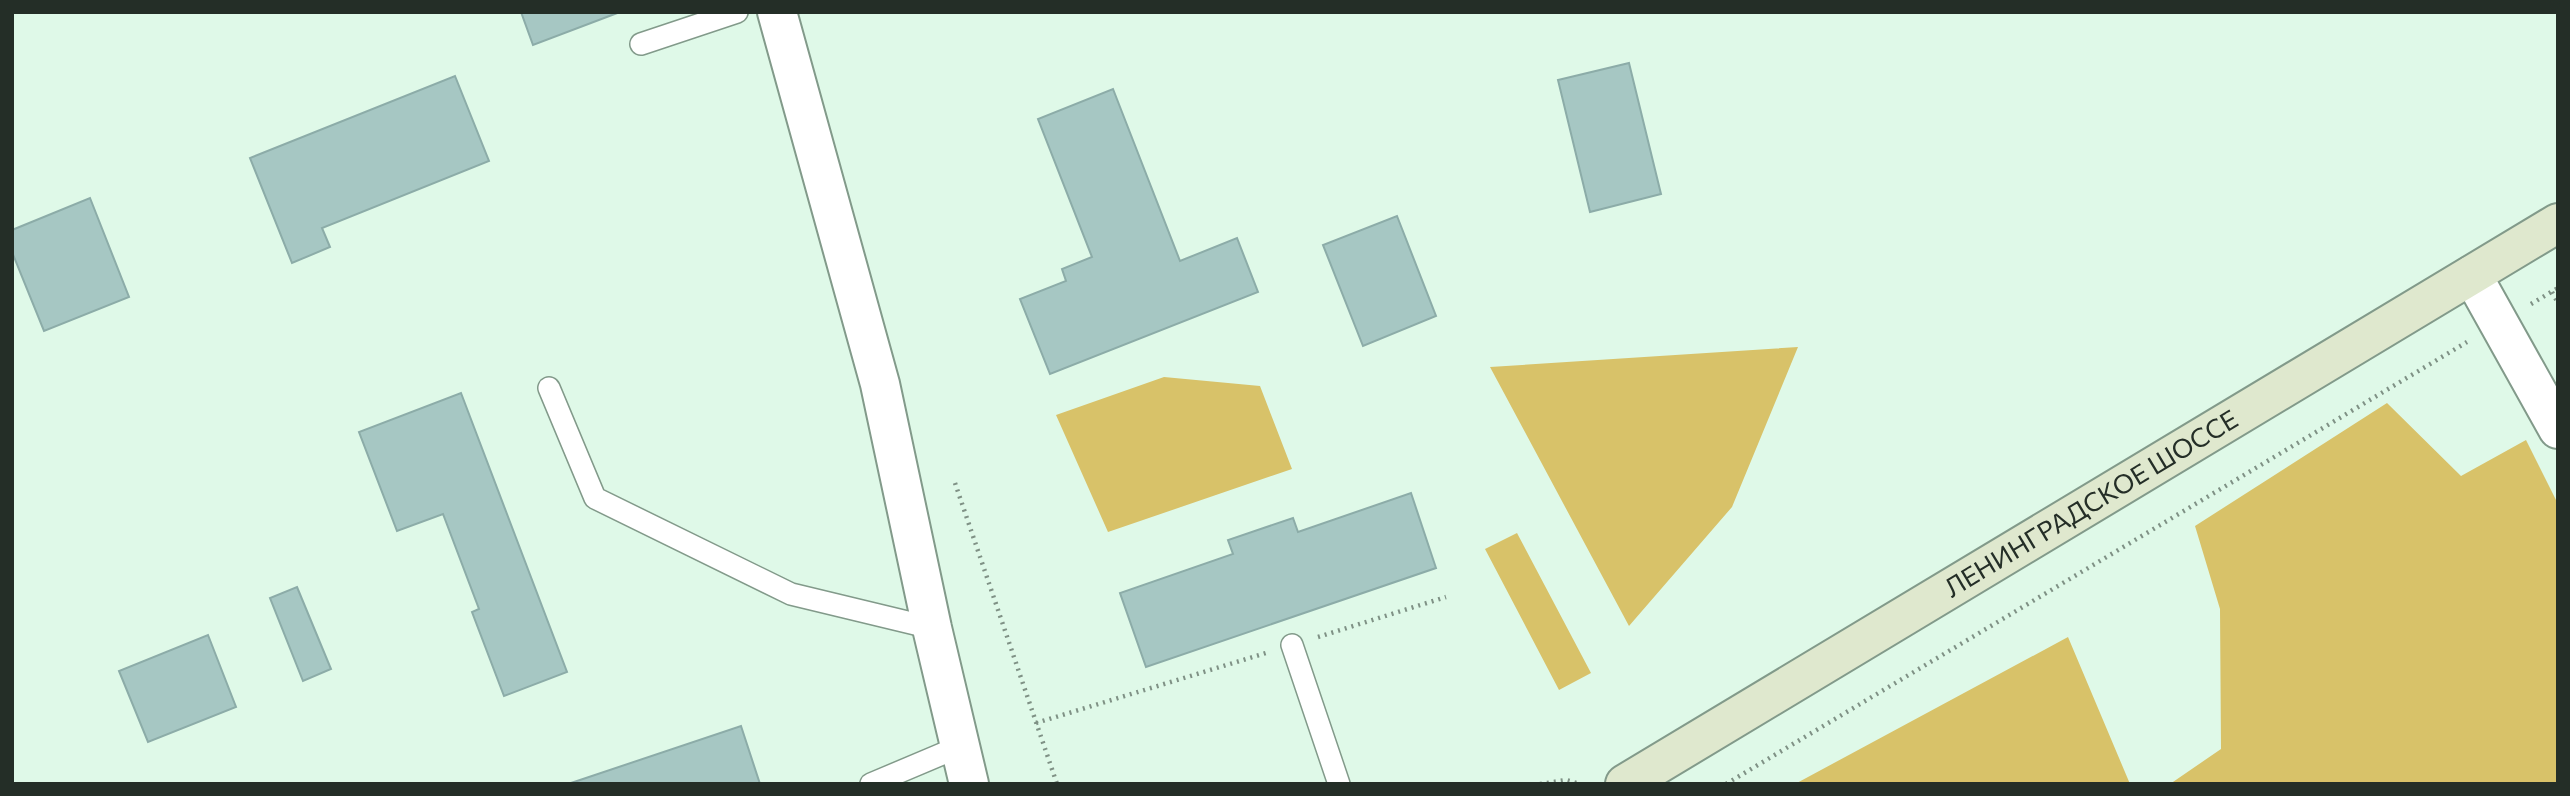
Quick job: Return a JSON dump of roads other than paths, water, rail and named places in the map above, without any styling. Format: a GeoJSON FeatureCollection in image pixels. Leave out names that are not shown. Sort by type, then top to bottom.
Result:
{"type":"FeatureCollection","features":[{"type":"Feature","properties":{"kind":"main road","name":"ЛЕНИНГРАДСКОЕ ШОССЕ"},"geometry":{"type":"LineString","coordinates":[[1625,784],[2558,223]]}},
{"type":"Feature","properties":{"kind":"street"},"geometry":{"type":"LineString","coordinates":[[777,12],[880,383],[932,628],[969,784]]}},
{"type":"Feature","properties":{"kind":"street"},"geometry":{"type":"LineString","coordinates":[[2472,275],[2558,429]]}},
{"type":"Feature","properties":{"kind":"lane"},"geometry":{"type":"LineString","coordinates":[[640,44],[737,12]]}},
{"type":"Feature","properties":{"kind":"lane"},"geometry":{"type":"LineString","coordinates":[[549,388],[595,498],[791,594],[932,628]]}},
{"type":"Feature","properties":{"kind":"lane"},"geometry":{"type":"LineString","coordinates":[[1292,645],[1339,784]]}},
{"type":"Feature","properties":{"kind":"lane"},"geometry":{"type":"LineString","coordinates":[[870,784],[961,746]]}}]}
